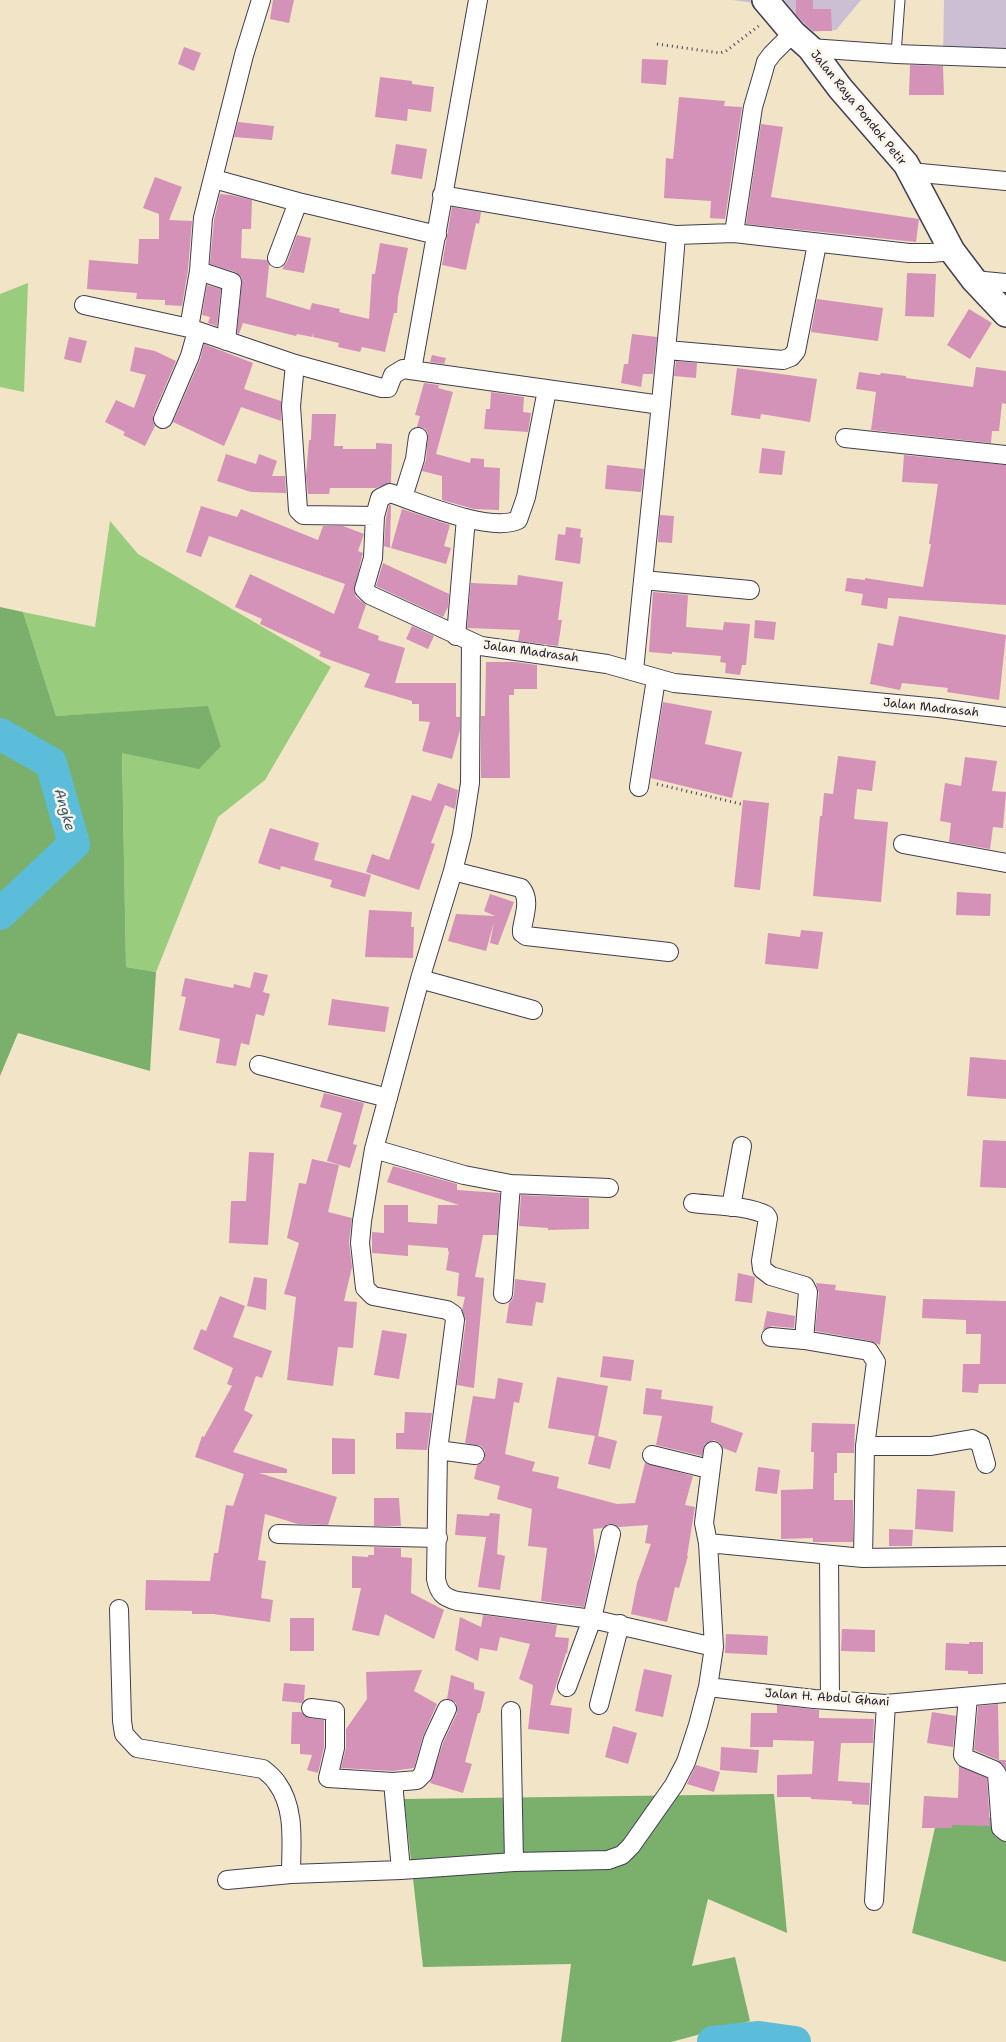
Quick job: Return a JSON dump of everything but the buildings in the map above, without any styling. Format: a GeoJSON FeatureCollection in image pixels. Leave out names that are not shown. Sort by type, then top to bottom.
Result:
{"type":"FeatureCollection","features":[{"type":"Feature","properties":{"kind":"main road","name":"Jalan Raya Pondok Petir"},"geometry":{"type":"LineString","coordinates":[[771,6],[906,164],[952,251],[974,280],[1006,314]]}},
{"type":"Feature","properties":{"kind":"street"},"geometry":{"type":"LineString","coordinates":[[163,420],[190,356],[203,218],[244,56],[261,0]]}},
{"type":"Feature","properties":{"kind":"street"},"geometry":{"type":"LineString","coordinates":[[412,370],[478,0]]}},
{"type":"Feature","properties":{"kind":"street"},"geometry":{"type":"LineString","coordinates":[[734,233],[753,107],[766,62],[802,41],[896,54],[1006,58]]}},
{"type":"Feature","properties":{"kind":"street"},"geometry":{"type":"LineString","coordinates":[[910,172],[1006,181]]}},
{"type":"Feature","properties":{"kind":"street"},"geometry":{"type":"LineString","coordinates":[[214,179],[298,202],[437,235]]}},
{"type":"Feature","properties":{"kind":"street"},"geometry":{"type":"LineString","coordinates":[[442,195],[676,234],[734,233],[816,244],[909,253],[932,254],[952,251]]}},
{"type":"Feature","properties":{"kind":"street"},"geometry":{"type":"LineString","coordinates":[[278,258],[298,202]]}},
{"type":"Feature","properties":{"kind":"street"},"geometry":{"type":"LineString","coordinates":[[634,671],[667,350],[676,234]]}},
{"type":"Feature","properties":{"kind":"street"},"geometry":{"type":"LineString","coordinates":[[667,350],[783,360],[791,357],[796,351],[816,244]]}},
{"type":"Feature","properties":{"kind":"street"},"geometry":{"type":"LineString","coordinates":[[199,271],[232,282],[226,341]]}},
{"type":"Feature","properties":{"kind":"street"},"geometry":{"type":"LineString","coordinates":[[974,280],[1006,283]]}},
{"type":"Feature","properties":{"kind":"street"},"geometry":{"type":"LineString","coordinates":[[84,305],[193,329],[295,364],[385,389],[390,386],[393,375],[404,369],[661,405]]}},
{"type":"Feature","properties":{"kind":"street"},"geometry":{"type":"LineString","coordinates":[[295,364],[291,406],[299,513],[303,515],[375,516],[380,498],[390,493],[466,518],[502,524],[518,520],[526,497],[547,390]]}},
{"type":"Feature","properties":{"kind":"street"},"geometry":{"type":"LineString","coordinates":[[403,497],[415,459],[418,437]]}},
{"type":"Feature","properties":{"kind":"street"},"geometry":{"type":"LineString","coordinates":[[845,438],[1006,455]]}},
{"type":"Feature","properties":{"kind":"street","name":"Jalan Madrasah"},"geometry":{"type":"LineString","coordinates":[[375,516],[373,558],[365,585],[366,593],[464,639],[510,651],[607,664],[674,683],[939,708],[1006,717]]}},
{"type":"Feature","properties":{"kind":"street"},"geometry":{"type":"LineString","coordinates":[[466,518],[464,639],[470,783],[462,835],[453,872],[420,979],[374,1150],[360,1243],[365,1288],[373,1296],[447,1310],[453,1314],[455,1320],[438,1450],[436,1579],[439,1591],[445,1597],[457,1602],[592,1619],[714,1646]]}},
{"type":"Feature","properties":{"kind":"street"},"geometry":{"type":"LineString","coordinates":[[643,580],[750,590]]}},
{"type":"Feature","properties":{"kind":"street"},"geometry":{"type":"LineString","coordinates":[[639,784],[656,679]]}},
{"type":"Feature","properties":{"kind":"street"},"geometry":{"type":"LineString","coordinates":[[902,844],[1006,863]]}},
{"type":"Feature","properties":{"kind":"street"},"geometry":{"type":"LineString","coordinates":[[453,872],[521,888],[526,893],[522,929],[522,933],[526,936],[669,952]]}},
{"type":"Feature","properties":{"kind":"street"},"geometry":{"type":"LineString","coordinates":[[420,979],[533,1010]]}},
{"type":"Feature","properties":{"kind":"street"},"geometry":{"type":"LineString","coordinates":[[259,1065],[388,1098]]}},
{"type":"Feature","properties":{"kind":"street"},"geometry":{"type":"LineString","coordinates":[[731,1207],[742,1146]]}},
{"type":"Feature","properties":{"kind":"street"},"geometry":{"type":"LineString","coordinates":[[374,1150],[457,1173],[511,1184],[609,1188]]}},
{"type":"Feature","properties":{"kind":"street"},"geometry":{"type":"LineString","coordinates":[[502,1294],[511,1184]]}},
{"type":"Feature","properties":{"kind":"street"},"geometry":{"type":"LineString","coordinates":[[694,1203],[731,1207],[766,1215],[768,1218],[762,1269],[771,1276],[805,1286],[808,1292],[804,1340]]}},
{"type":"Feature","properties":{"kind":"street"},"geometry":{"type":"LineString","coordinates":[[771,1337],[804,1340],[869,1351],[876,1362],[865,1446],[863,1558]]}},
{"type":"Feature","properties":{"kind":"street"},"geometry":{"type":"LineString","coordinates":[[865,1446],[931,1446],[972,1439],[980,1443],[986,1464]]}},
{"type":"Feature","properties":{"kind":"street"},"geometry":{"type":"LineString","coordinates":[[438,1450],[475,1455]]}},
{"type":"Feature","properties":{"kind":"street"},"geometry":{"type":"LineString","coordinates":[[227,1880],[291,1874],[400,1870],[514,1862],[608,1860],[622,1855],[631,1846],[674,1785],[686,1762],[708,1687],[714,1646],[708,1543],[704,1531],[704,1523],[713,1451]]}},
{"type":"Feature","properties":{"kind":"street"},"geometry":{"type":"LineString","coordinates":[[652,1455],[710,1469]]}},
{"type":"Feature","properties":{"kind":"street"},"geometry":{"type":"LineString","coordinates":[[278,1534],[438,1538]]}},
{"type":"Feature","properties":{"kind":"street"},"geometry":{"type":"LineString","coordinates":[[567,1687],[592,1619],[611,1534]]}},
{"type":"Feature","properties":{"kind":"street"},"geometry":{"type":"LineString","coordinates":[[708,1543],[726,1543],[863,1558],[1006,1556]]}},
{"type":"Feature","properties":{"kind":"street"},"geometry":{"type":"LineString","coordinates":[[829,1555],[830,1700]]}},
{"type":"Feature","properties":{"kind":"street"},"geometry":{"type":"LineString","coordinates":[[119,1609],[124,1734],[137,1748],[263,1769],[277,1782],[287,1806],[291,1822],[291,1874]]}},
{"type":"Feature","properties":{"kind":"street"},"geometry":{"type":"LineString","coordinates":[[599,1705],[620,1624]]}},
{"type":"Feature","properties":{"kind":"street","name":"Jalan H. Abdul Ghani"},"geometry":{"type":"LineString","coordinates":[[708,1687],[886,1704],[1006,1693]]}},
{"type":"Feature","properties":{"kind":"street"},"geometry":{"type":"LineString","coordinates":[[968,1697],[963,1755],[964,1758],[996,1772],[1001,1828],[1006,1832]]}},
{"type":"Feature","properties":{"kind":"street"},"geometry":{"type":"LineString","coordinates":[[874,1901],[886,1704]]}},
{"type":"Feature","properties":{"kind":"street"},"geometry":{"type":"LineString","coordinates":[[311,1708],[335,1711],[335,1748],[328,1778],[393,1782],[417,1780],[423,1774],[432,1739],[447,1709]]}},
{"type":"Feature","properties":{"kind":"street"},"geometry":{"type":"LineString","coordinates":[[511,1710],[514,1862]]}},
{"type":"Feature","properties":{"kind":"street"},"geometry":{"type":"LineString","coordinates":[[393,1782],[400,1870]]}},
{"type":"Feature","properties":{"kind":"lane"},"geometry":{"type":"LineString","coordinates":[[896,54],[900,0]]}},
{"type":"Feature","properties":{"kind":"path"},"geometry":{"type":"LineString","coordinates":[[657,44],[720,53],[726,51],[771,6]]}},
{"type":"Feature","properties":{"kind":"path"},"geometry":{"type":"LineString","coordinates":[[639,784],[741,804]]}},
{"type":"Feature","properties":{"kind":"shaded area"},"geometry":{"type":"Polygon","coordinates":[[[732,0],[861,0],[836,30],[795,33],[769,5],[732,0]]]}},
{"type":"Feature","properties":{"kind":"shaded area"},"geometry":{"type":"Polygon","coordinates":[[[944,0],[1006,0],[1006,66],[943,61],[944,0]]]}},
{"type":"Feature","properties":{"kind":"green space"},"geometry":{"type":"Polygon","coordinates":[[[28,283],[24,392],[0,387],[0,294],[28,283]]]}},
{"type":"Feature","properties":{"kind":"green space"},"geometry":{"type":"Polygon","coordinates":[[[110,521],[138,554],[331,667],[265,780],[218,817],[156,972],[126,967],[122,753],[221,746],[208,707],[56,716],[23,612],[95,627],[110,521]]]}},
{"type":"Feature","properties":{"kind":"green space"},"geometry":{"type":"Polygon","coordinates":[[[0,607],[23,612],[56,716],[208,706],[221,746],[199,769],[122,753],[126,967],[156,972],[150,1071],[18,1033],[0,1076],[0,607]]]}},
{"type":"Feature","properties":{"kind":"green space"},"geometry":{"type":"Polygon","coordinates":[[[774,1794],[787,1933],[708,1899],[692,1966],[735,1957],[750,2021],[671,2042],[561,2042],[571,1964],[423,1967],[404,1799],[774,1794]]]}},
{"type":"Feature","properties":{"kind":"green space"},"geometry":{"type":"Polygon","coordinates":[[[937,1818],[1006,1818],[1006,1962],[912,1933],[937,1818]]]}},
{"type":"Feature","properties":{"kind":"waterway","name":"Angke"},"geometry":{"type":"LineString","coordinates":[[0,734],[51,763],[74,844],[0,914]]}},
{"type":"Feature","properties":{"kind":"waterway","name":"Angke"},"geometry":{"type":"LineString","coordinates":[[713,2042],[759,2037],[795,2042]]}}]}
